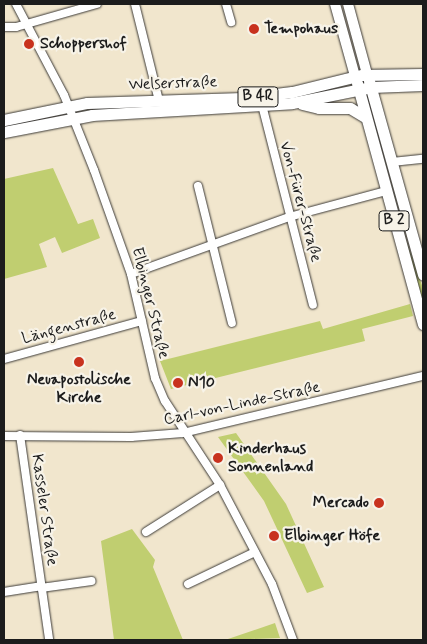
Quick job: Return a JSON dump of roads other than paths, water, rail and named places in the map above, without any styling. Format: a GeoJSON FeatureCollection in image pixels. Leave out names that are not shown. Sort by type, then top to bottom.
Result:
{"type":"FeatureCollection","features":[{"type":"Feature","properties":{"kind":"main road"},"geometry":{"type":"LineString","coordinates":[[334,4],[355,76]]}},
{"type":"Feature","properties":{"kind":"main road"},"geometry":{"type":"LineString","coordinates":[[348,4],[367,74]]}},
{"type":"Feature","properties":{"kind":"main road","name":"Welserstraße"},"geometry":{"type":"LineString","coordinates":[[4,120],[68,106],[264,96],[367,74]]}},
{"type":"Feature","properties":{"kind":"main road","name":"B 2"},"geometry":{"type":"LineString","coordinates":[[367,74],[423,275]]}},
{"type":"Feature","properties":{"kind":"main road","name":"B 4R"},"geometry":{"type":"LineString","coordinates":[[367,74],[423,74]]}},
{"type":"Feature","properties":{"kind":"main road","name":"B 2"},"geometry":{"type":"LineString","coordinates":[[355,76],[423,324]]}},
{"type":"Feature","properties":{"kind":"main road","name":"B 4R"},"geometry":{"type":"LineString","coordinates":[[358,89],[423,85]]}},
{"type":"Feature","properties":{"kind":"main road","name":"Welserstraße"},"geometry":{"type":"LineString","coordinates":[[4,132],[72,117],[298,103],[358,89]]}},
{"type":"Feature","properties":{"kind":"main road"},"geometry":{"type":"LineString","coordinates":[[298,103],[318,108],[350,108],[365,117]]}},
{"type":"Feature","properties":{"kind":"main road"},"geometry":{"type":"LineString","coordinates":[[398,231],[405,228],[411,230]]}},
{"type":"Feature","properties":{"kind":"street"},"geometry":{"type":"LineString","coordinates":[[16,4],[72,117]]}},
{"type":"Feature","properties":{"kind":"street"},"geometry":{"type":"LineString","coordinates":[[4,27],[25,25],[97,4]]}},
{"type":"Feature","properties":{"kind":"street"},"geometry":{"type":"LineString","coordinates":[[134,4],[159,101]]}},
{"type":"Feature","properties":{"kind":"street"},"geometry":{"type":"LineString","coordinates":[[226,4],[231,22]]}},
{"type":"Feature","properties":{"kind":"street","name":"Von-Fürer-Straße"},"geometry":{"type":"LineString","coordinates":[[262,105],[289,217],[313,305]]}},
{"type":"Feature","properties":{"kind":"street","name":"Elbinger Straße"},"geometry":{"type":"LineString","coordinates":[[72,117],[131,274],[157,383],[183,433],[220,485],[272,584],[293,640]]}},
{"type":"Feature","properties":{"kind":"street"},"geometry":{"type":"LineString","coordinates":[[392,162],[423,159]]}},
{"type":"Feature","properties":{"kind":"street"},"geometry":{"type":"LineString","coordinates":[[198,186],[232,322]]}},
{"type":"Feature","properties":{"kind":"street"},"geometry":{"type":"LineString","coordinates":[[131,274],[289,217],[386,191]]}},
{"type":"Feature","properties":{"kind":"street","name":"Längenstraße"},"geometry":{"type":"LineString","coordinates":[[4,359],[142,321]]}},
{"type":"Feature","properties":{"kind":"street","name":"Carl-von-Linde-Straße"},"geometry":{"type":"LineString","coordinates":[[4,436],[131,436],[183,433],[423,376]]}},
{"type":"Feature","properties":{"kind":"street","name":"Kasseler Straße"},"geometry":{"type":"LineString","coordinates":[[20,435],[49,640]]}},
{"type":"Feature","properties":{"kind":"street"},"geometry":{"type":"LineString","coordinates":[[146,532],[220,485]]}},
{"type":"Feature","properties":{"kind":"street"},"geometry":{"type":"LineString","coordinates":[[188,584],[255,552]]}},
{"type":"Feature","properties":{"kind":"street","name":"Kasseler Straße"},"geometry":{"type":"LineString","coordinates":[[41,587],[92,581]]}},
{"type":"Feature","properties":{"kind":"street"},"geometry":{"type":"LineString","coordinates":[[4,592],[41,587]]}},
{"type":"Feature","properties":{"kind":"place","name":"Tempohaus"},"geometry":{"type":"Point","coordinates":[254,29]}},
{"type":"Feature","properties":{"kind":"place","name":"Schoppershof"},"geometry":{"type":"Point","coordinates":[29,44]}},
{"type":"Feature","properties":{"kind":"place","name":"Neuapostolische Kirche"},"geometry":{"type":"Point","coordinates":[79,362]}},
{"type":"Feature","properties":{"kind":"place","name":"N10"},"geometry":{"type":"Point","coordinates":[178,383]}},
{"type":"Feature","properties":{"kind":"place","name":"Kinderhaus Sonnenland"},"geometry":{"type":"Point","coordinates":[218,458]}},
{"type":"Feature","properties":{"kind":"place","name":"Mercado"},"geometry":{"type":"Point","coordinates":[379,503]}},
{"type":"Feature","properties":{"kind":"place","name":"Elbinger Höfe"},"geometry":{"type":"Point","coordinates":[274,536]}}]}
